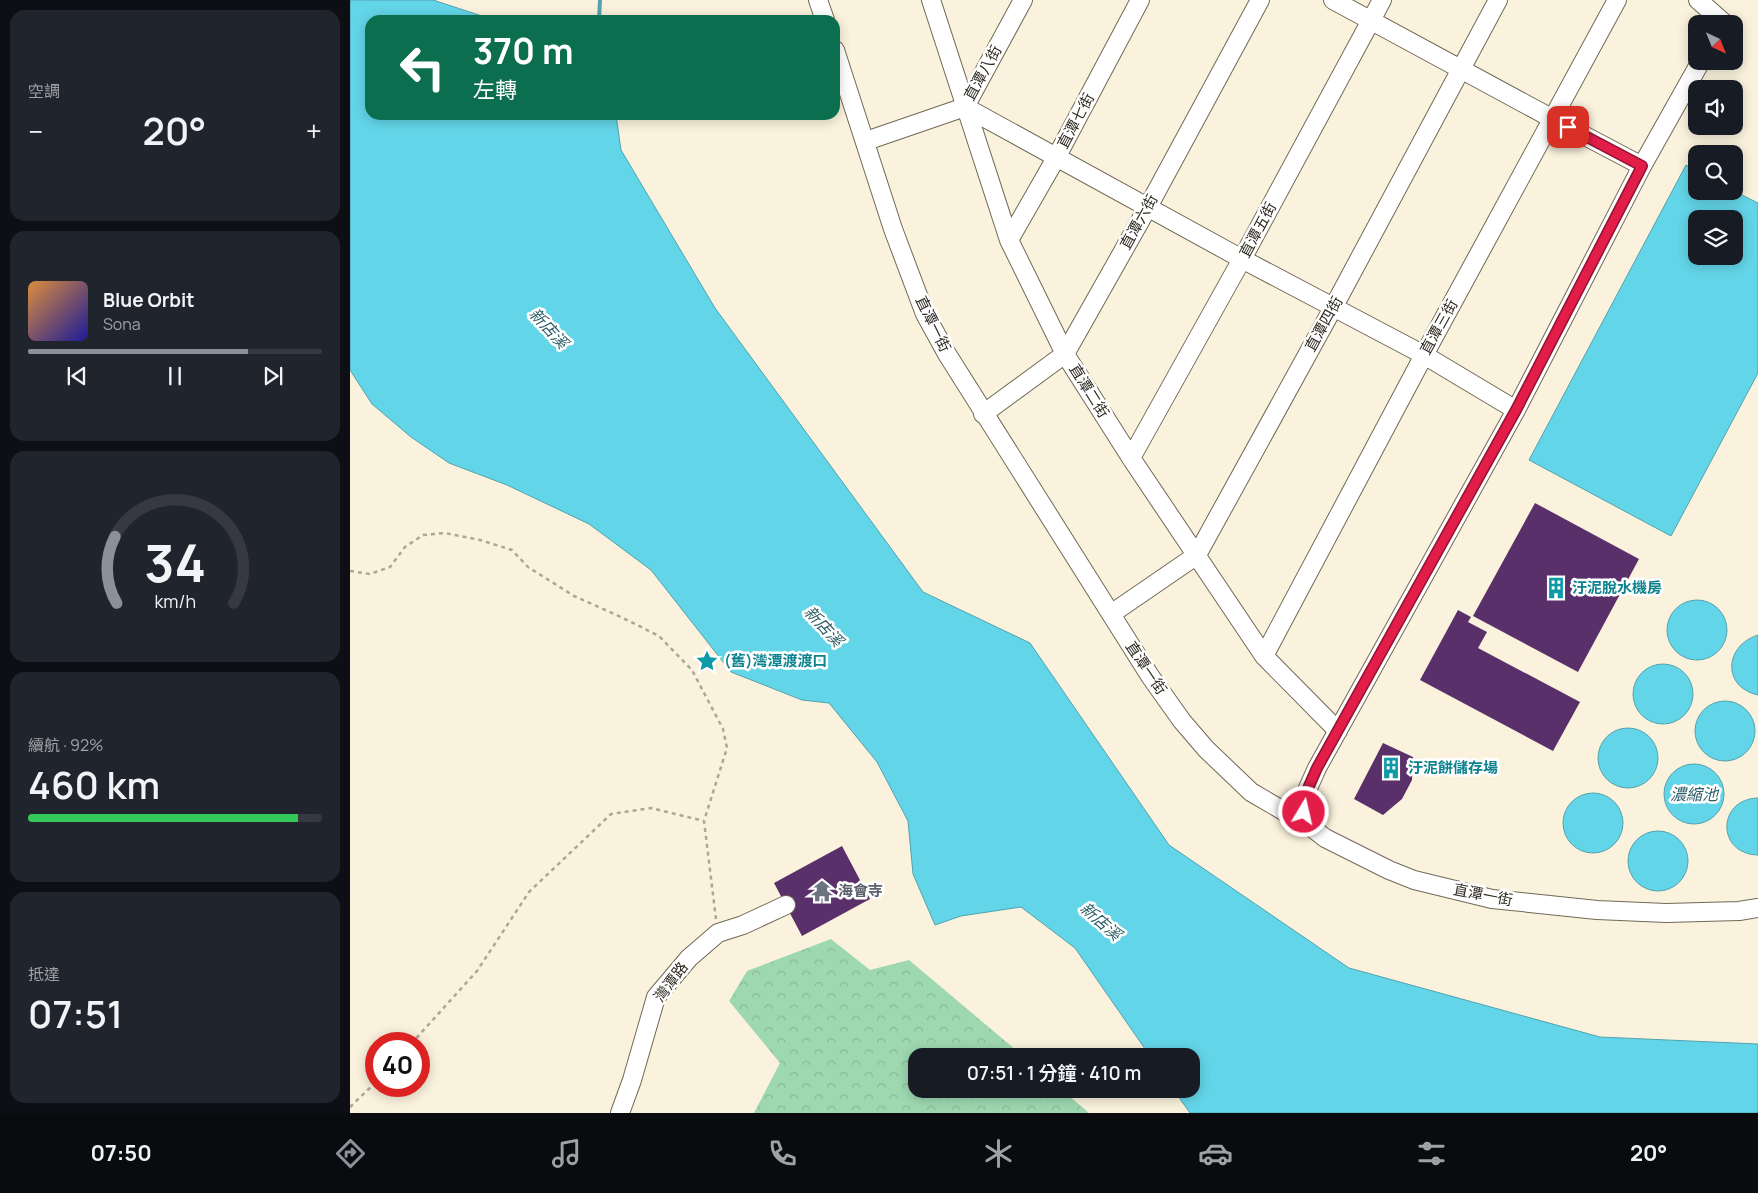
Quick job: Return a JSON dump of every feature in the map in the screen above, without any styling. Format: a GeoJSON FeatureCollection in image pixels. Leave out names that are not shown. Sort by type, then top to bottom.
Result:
{"type":"FeatureCollection","features":[{"type":"Feature","properties":{"kind":"street"},"geometry":{"type":"LineString","coordinates":[[818,0],[823,15]]}},
{"type":"Feature","properties":{"kind":"street","name":"直潭二街"},"geometry":{"type":"LineString","coordinates":[[931,0],[1009,240],[1065,354],[1131,458],[1264,656],[1338,731]]}},
{"type":"Feature","properties":{"kind":"street","name":"直潭八街"},"geometry":{"type":"LineString","coordinates":[[866,141],[965,107],[1023,0]]}},
{"type":"Feature","properties":{"kind":"street","name":"直潭七街"},"geometry":{"type":"LineString","coordinates":[[1009,240],[1056,158],[1140,0]]}},
{"type":"Feature","properties":{"kind":"street","name":"直潭六街"},"geometry":{"type":"LineString","coordinates":[[983,414],[1065,354],[1148,207],[1260,0]]}},
{"type":"Feature","properties":{"kind":"street"},"geometry":{"type":"LineString","coordinates":[[1333,0],[1642,166]]}},
{"type":"Feature","properties":{"kind":"street","name":"直潭五街"},"geometry":{"type":"LineString","coordinates":[[1131,458],[1242,259],[1382,0]]}},
{"type":"Feature","properties":{"kind":"street","name":"直潭四街"},"geometry":{"type":"LineString","coordinates":[[1111,614],[1197,555],[1333,308],[1498,0]]}},
{"type":"Feature","properties":{"kind":"street","name":"直潭三街"},"geometry":{"type":"LineString","coordinates":[[1264,656],[1424,355],[1617,0]]}},
{"type":"Feature","properties":{"kind":"street"},"geometry":{"type":"LineString","coordinates":[[1698,0],[1715,15]]}},
{"type":"Feature","properties":{"kind":"street","name":"直潭一街"},"geometry":{"type":"LineString","coordinates":[[840,65],[893,228],[925,314],[946,354],[1150,676],[1182,721],[1206,749],[1251,792],[1339,846],[1406,876],[1443,888],[1492,899],[1597,910],[1666,913],[1758,908]]}},
{"type":"Feature","properties":{"kind":"street"},"geometry":{"type":"LineString","coordinates":[[1311,828],[1304,812],[1305,795],[1317,768],[1516,410],[1642,166],[1696,70]]}},
{"type":"Feature","properties":{"kind":"street"},"geometry":{"type":"LineString","coordinates":[[965,107],[1242,259],[1424,355],[1516,410]]}},
{"type":"Feature","properties":{"kind":"street","name":"灣潭路"},"geometry":{"type":"LineString","coordinates":[[620,1113],[632,1080],[656,997],[688,958],[718,933],[743,925],[786,905]]}},
{"type":"Feature","properties":{"kind":"path"},"geometry":{"type":"LineString","coordinates":[[350,570],[370,574],[390,567],[405,547],[423,535],[445,533],[480,540],[512,550],[528,567],[574,596],[658,636],[692,670],[723,729],[728,748],[704,821],[718,933]]}},
{"type":"Feature","properties":{"kind":"path"},"geometry":{"type":"LineString","coordinates":[[422,1032],[477,971],[528,892],[612,814],[650,808],[704,821]]}},
{"type":"Feature","properties":{"kind":"path"},"geometry":{"type":"LineString","coordinates":[[350,1107],[365,1093]]}},
{"type":"Feature","properties":{"kind":"green space"},"geometry":{"type":"Polygon","coordinates":[[[831,939],[870,970],[909,960],[1014,1048],[908,1048],[908,1098],[1072,1098],[1089,1113],[754,1113],[780,1063],[729,1001],[747,971],[831,939]]]}},
{"type":"Feature","properties":{"kind":"water","name":"新店溪"},"geometry":{"type":"Polygon","coordinates":[[[350,0],[433,0],[479,15],[365,15],[365,120],[617,120],[621,150],[715,308],[923,592],[1030,643],[1169,845],[1349,968],[1600,1037],[1758,1044],[1758,1113],[1190,1113],[1179,1098],[1200,1098],[1200,1048],[1144,1048],[1075,948],[1021,907],[961,916],[935,925],[913,874],[908,821],[877,762],[829,703],[802,700],[731,672],[651,570],[589,524],[507,485],[449,463],[411,437],[372,404],[350,370],[350,0]]]}},
{"type":"Feature","properties":{"kind":"water"},"geometry":{"type":"Polygon","coordinates":[[[1686,165],[1688,166],[1688,200],[1743,200],[1743,196],[1758,203],[1758,373],[1671,536],[1529,460],[1686,165]]]}},
{"type":"Feature","properties":{"kind":"water"},"geometry":{"type":"Polygon","coordinates":[[[1691,600],[1703,600],[1719,608],[1725,618],[1727,630],[1725,642],[1719,652],[1703,660],[1691,660],[1675,652],[1667,636],[1667,624],[1675,608],[1691,600]]]}},
{"type":"Feature","properties":{"kind":"water"},"geometry":{"type":"Polygon","coordinates":[[[1758,635],[1758,695],[1746,691],[1738,684],[1733,675],[1732,666],[1739,648],[1747,640],[1758,635]]]}},
{"type":"Feature","properties":{"kind":"water"},"geometry":{"type":"Polygon","coordinates":[[[1657,664],[1669,664],[1685,672],[1691,682],[1693,694],[1691,706],[1685,716],[1669,724],[1657,724],[1641,716],[1633,700],[1633,688],[1641,672],[1657,664]]]}},
{"type":"Feature","properties":{"kind":"water","name":"濃縮池"},"geometry":{"type":"Polygon","coordinates":[[[1719,701],[1731,701],[1747,709],[1753,719],[1755,731],[1753,743],[1747,753],[1731,761],[1719,761],[1703,753],[1695,737],[1695,725],[1703,709],[1719,701]]]}},
{"type":"Feature","properties":{"kind":"water","name":"濃縮池"},"geometry":{"type":"Polygon","coordinates":[[[1622,728],[1634,728],[1650,736],[1656,746],[1658,758],[1656,770],[1650,780],[1634,788],[1622,788],[1606,780],[1598,764],[1598,752],[1606,736],[1622,728]]]}},
{"type":"Feature","properties":{"kind":"water","name":"濃縮池"},"geometry":{"type":"Polygon","coordinates":[[[1688,764],[1700,764],[1716,772],[1722,782],[1724,794],[1722,806],[1716,816],[1700,824],[1688,824],[1672,816],[1664,800],[1664,788],[1672,772],[1688,764]]]}},
{"type":"Feature","properties":{"kind":"water"},"geometry":{"type":"Polygon","coordinates":[[[1587,793],[1599,793],[1615,801],[1621,811],[1623,823],[1621,835],[1615,845],[1599,853],[1587,853],[1571,845],[1563,829],[1563,817],[1571,801],[1587,793]]]}},
{"type":"Feature","properties":{"kind":"water"},"geometry":{"type":"Polygon","coordinates":[[[1758,798],[1758,855],[1744,852],[1735,846],[1729,837],[1727,826],[1729,816],[1735,807],[1745,801],[1758,798]]]}},
{"type":"Feature","properties":{"kind":"water","name":"濃縮池"},"geometry":{"type":"Polygon","coordinates":[[[1652,831],[1664,831],[1680,839],[1686,849],[1688,861],[1686,873],[1680,883],[1664,891],[1652,891],[1636,883],[1628,867],[1628,855],[1636,839],[1652,831]]]}},
{"type":"Feature","properties":{"kind":"building","name":"汙泥脫水機房"},"geometry":{"type":"Polygon","coordinates":[[[1535,503],[1639,559],[1578,672],[1473,616],[1535,503]]]}},
{"type":"Feature","properties":{"kind":"building"},"geometry":{"type":"Polygon","coordinates":[[[1458,610],[1471,617],[1468,622],[1487,632],[1478,648],[1580,702],[1553,751],[1420,680],[1458,610]]]}},
{"type":"Feature","properties":{"kind":"building","name":"汙泥餅儲存場"},"geometry":{"type":"Polygon","coordinates":[[[1383,743],[1413,757],[1412,780],[1402,799],[1383,815],[1354,799],[1383,743]]]}},
{"type":"Feature","properties":{"kind":"building","name":"海會寺"},"geometry":{"type":"Polygon","coordinates":[[[842,846],[870,899],[802,936],[774,883],[842,846]]]}},
{"type":"Feature","properties":{"kind":"waterway"},"geometry":{"type":"LineString","coordinates":[[599,15],[600,0]]}},
{"type":"Feature","properties":{"kind":"place","name":"汙泥脫水機房"},"geometry":{"type":"Point","coordinates":[1556,588]}},
{"type":"Feature","properties":{"kind":"place","name":"(舊)灣潭渡渡口"},"geometry":{"type":"Point","coordinates":[707,661]}},
{"type":"Feature","properties":{"kind":"place","name":"汙泥餅儲存場"},"geometry":{"type":"Point","coordinates":[1391,768]}},
{"type":"Feature","properties":{"kind":"place","name":"海會寺"},"geometry":{"type":"Point","coordinates":[822,891]}},
{"type":"Feature","properties":{"kind":"route"},"geometry":{"type":"LineString","coordinates":[[1304,812],[1305,795],[1317,768],[1516,410],[1642,166],[1568,127]]}}]}
